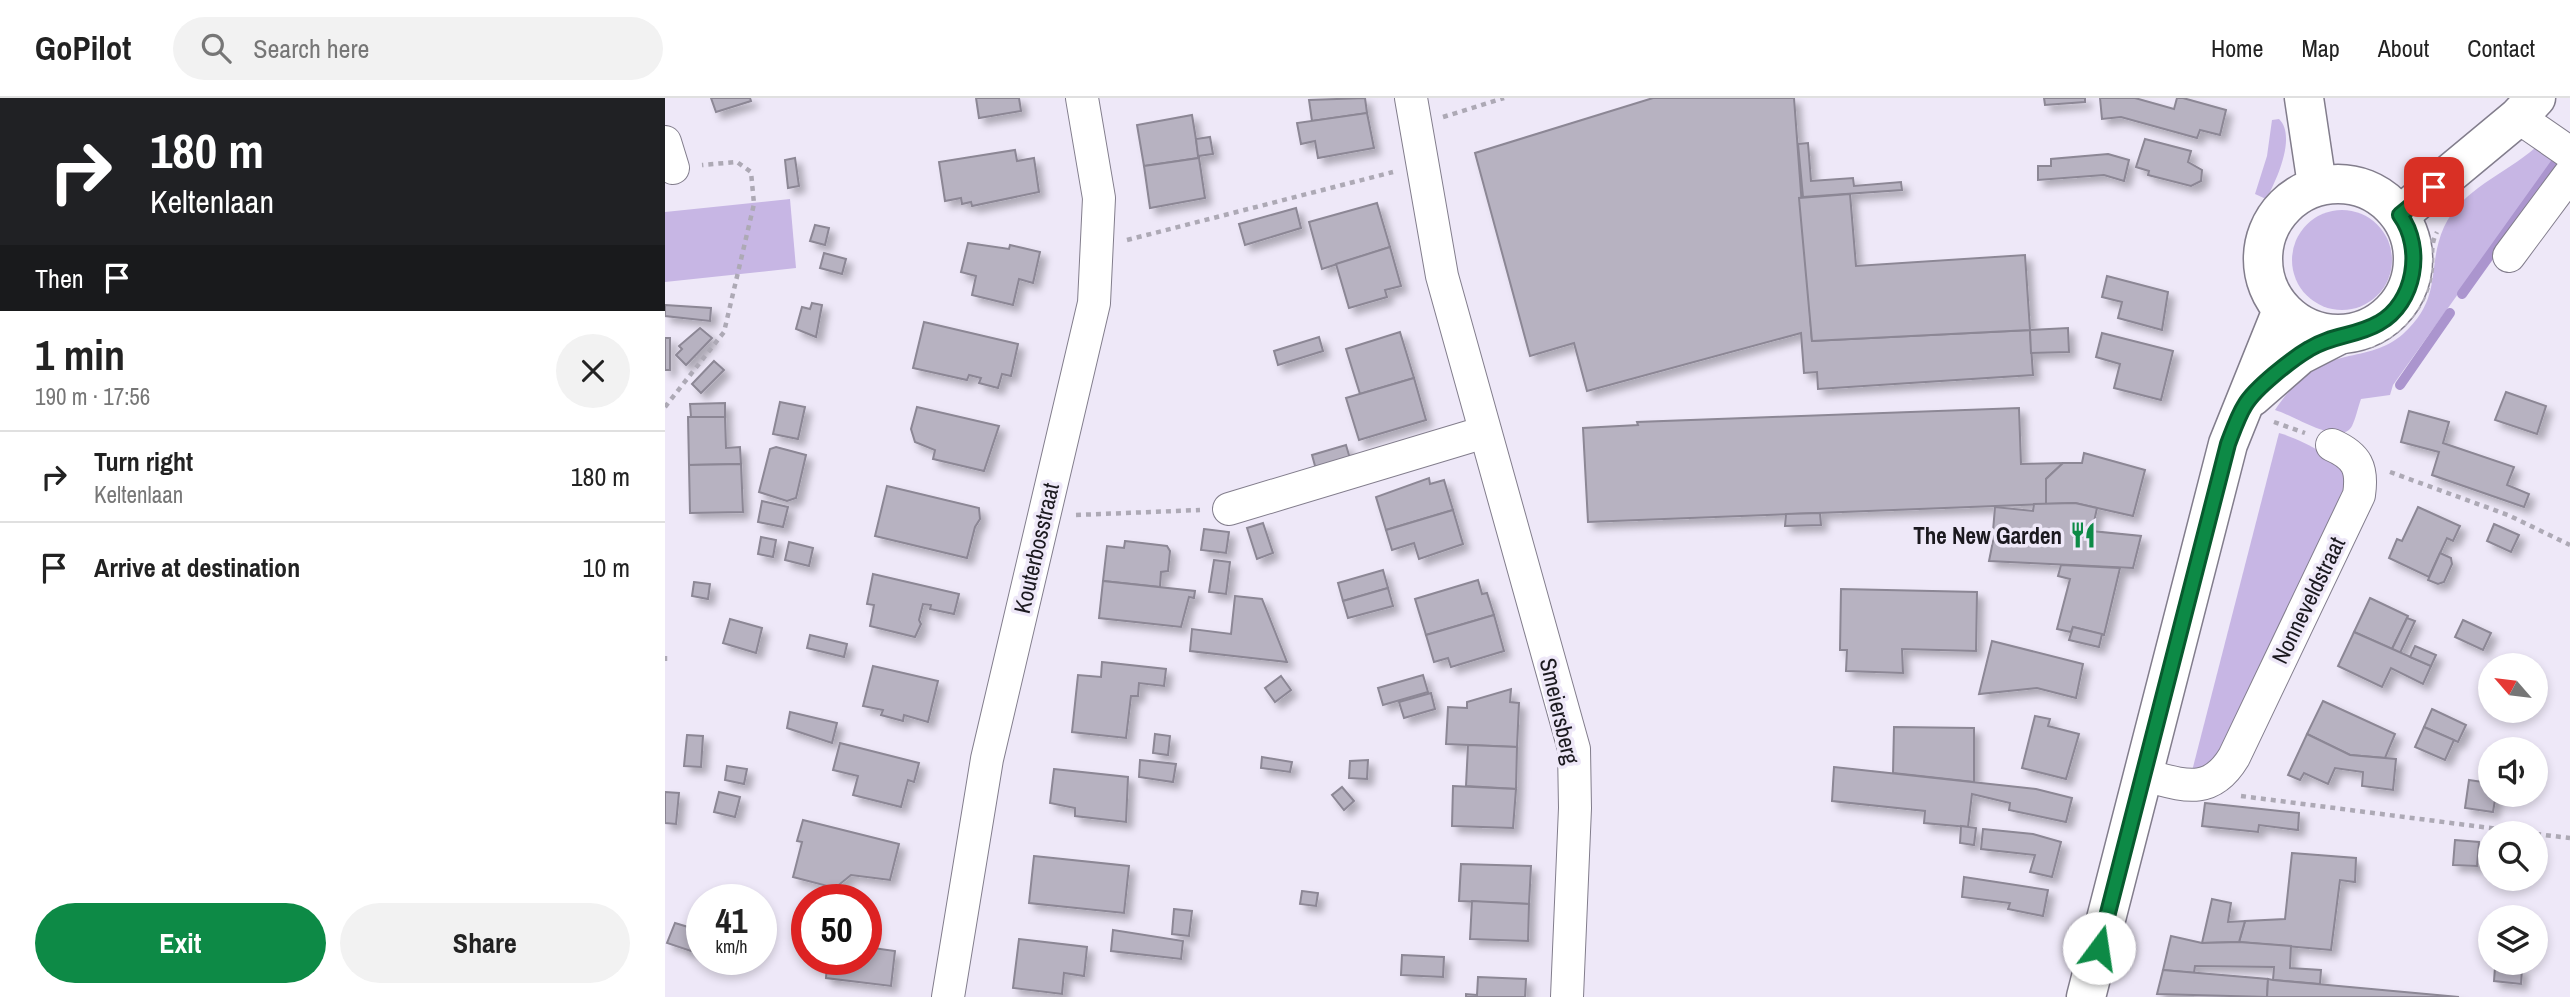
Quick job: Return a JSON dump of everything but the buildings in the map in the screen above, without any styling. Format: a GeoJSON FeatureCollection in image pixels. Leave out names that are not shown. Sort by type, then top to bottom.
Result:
{"type":"FeatureCollection","features":[{"type":"Feature","properties":{"kind":"main road"},"geometry":{"type":"LineString","coordinates":[[2304,98],[2316,178]]}},
{"type":"Feature","properties":{"kind":"main road"},"geometry":{"type":"LineString","coordinates":[[2406,210],[2527,108]]}},
{"type":"Feature","properties":{"kind":"main road"},"geometry":{"type":"LineString","coordinates":[[2316,178],[2369,190],[2406,210]]}},
{"type":"Feature","properties":{"kind":"main road"},"geometry":{"type":"LineString","coordinates":[[2086,997],[2228,444],[2279,318],[2265,278],[2262,258],[2268,232],[2283,208],[2316,178]]}},
{"type":"Feature","properties":{"kind":"main road"},"geometry":{"type":"LineString","coordinates":[[2244,407],[2300,355],[2352,342],[2357,333],[2381,322],[2393,312],[2408,290],[2414,267],[2414,250],[2406,210]]}},
{"type":"Feature","properties":{"kind":"main road"},"geometry":{"type":"LineString","coordinates":[[2279,318],[2352,342]]}},
{"type":"Feature","properties":{"kind":"street","name":"Kouterbosstraat"},"geometry":{"type":"LineString","coordinates":[[948,997],[987,759],[1094,303],[1099,198],[1082,98]]}},
{"type":"Feature","properties":{"kind":"street"},"geometry":{"type":"LineString","coordinates":[[2527,108],[2570,153]]}},
{"type":"Feature","properties":{"kind":"street","name":"Smeiersberg"},"geometry":{"type":"LineString","coordinates":[[1413,112],[1441,276],[1574,749],[1575,807],[1567,997]]}},
{"type":"Feature","properties":{"kind":"street"},"geometry":{"type":"LineString","coordinates":[[2509,256],[2570,174]]}},
{"type":"Feature","properties":{"kind":"street"},"geometry":{"type":"LineString","coordinates":[[1230,509],[1485,432]]}},
{"type":"Feature","properties":{"kind":"street","name":"Nonneveldstraat"},"geometry":{"type":"LineString","coordinates":[[2197,785],[2224,775],[2359,495],[2361,469],[2344,452]]}},
{"type":"Feature","properties":{"kind":"street"},"geometry":{"type":"LineString","coordinates":[[2144,775],[2197,785]]}},
{"type":"Feature","properties":{"kind":"path"},"geometry":{"type":"LineString","coordinates":[[1413,112],[1504,98]]}},
{"type":"Feature","properties":{"kind":"path"},"geometry":{"type":"LineString","coordinates":[[665,407],[724,332],[754,204],[751,172],[737,162],[669,155]]}},
{"type":"Feature","properties":{"kind":"path"},"geometry":{"type":"LineString","coordinates":[[1097,247],[1421,165]]}},
{"type":"Feature","properties":{"kind":"path"},"geometry":{"type":"LineString","coordinates":[[2279,318],[2260,306],[2248,269],[2251,237],[2273,199],[2296,180],[2316,178],[2346,169],[2371,174],[2395,186],[2406,210],[2429,239],[2432,274],[2421,303],[2406,323],[2384,340],[2352,342]]}},
{"type":"Feature","properties":{"kind":"path"},"geometry":{"type":"LineString","coordinates":[[2244,407],[2344,452],[2508,515],[2570,545]]}},
{"type":"Feature","properties":{"kind":"path"},"geometry":{"type":"LineString","coordinates":[[1044,516],[1230,509]]}},
{"type":"Feature","properties":{"kind":"path"},"geometry":{"type":"LineString","coordinates":[[665,656],[665,662]]}},
{"type":"Feature","properties":{"kind":"path"},"geometry":{"type":"LineString","coordinates":[[2197,785],[2253,798],[2478,827]]}},
{"type":"Feature","properties":{"kind":"path"},"geometry":{"type":"LineString","coordinates":[[2548,835],[2570,838]]}},
{"type":"Feature","properties":{"kind":"shaded area"},"geometry":{"type":"Polygon","coordinates":[[[2279,119],[2286,136],[2285,147],[2275,182],[2266,199],[2255,194],[2267,156],[2272,120],[2279,119]]]}},
{"type":"Feature","properties":{"kind":"shaded area"},"geometry":{"type":"Polygon","coordinates":[[[2535,148],[2553,161],[2393,385],[2390,395],[2361,399],[2352,426],[2346,432],[2316,428],[2275,410],[2297,383],[2323,364],[2383,347],[2403,334],[2424,307],[2432,282],[2439,242],[2452,214],[2473,192],[2535,148]]]}},
{"type":"Feature","properties":{"kind":"shaded area"},"geometry":{"type":"Polygon","coordinates":[[[790,199],[796,268],[665,282],[665,212],[790,199]]]}},
{"type":"Feature","properties":{"kind":"shaded area"},"geometry":{"type":"Polygon","coordinates":[[[2342,210],[2361,214],[2377,225],[2388,241],[2392,260],[2388,279],[2377,295],[2361,306],[2342,310],[2323,306],[2307,295],[2296,279],[2292,260],[2296,241],[2307,225],[2323,214],[2342,210]]]}},
{"type":"Feature","properties":{"kind":"shaded area"},"geometry":{"type":"Polygon","coordinates":[[[2279,433],[2299,440],[2328,457],[2349,480],[2225,750],[2206,770],[2192,771],[2279,433]]]}},
{"type":"Feature","properties":{"kind":"waterway"},"geometry":{"type":"LineString","coordinates":[[2462,294],[2555,164]]}},
{"type":"Feature","properties":{"kind":"waterway"},"geometry":{"type":"LineString","coordinates":[[2400,385],[2450,313]]}},
{"type":"Feature","properties":{"kind":"place","name":"The New Garden"},"geometry":{"type":"Point","coordinates":[2083,535]}},
{"type":"Feature","properties":{"kind":"route"},"geometry":{"type":"LineString","coordinates":[[2099,948],[2234,428],[2246,403],[2300,355],[2339,335],[2357,333],[2381,322],[2393,312],[2408,290],[2414,267],[2414,250],[2400,215],[2434,187]]}}]}
